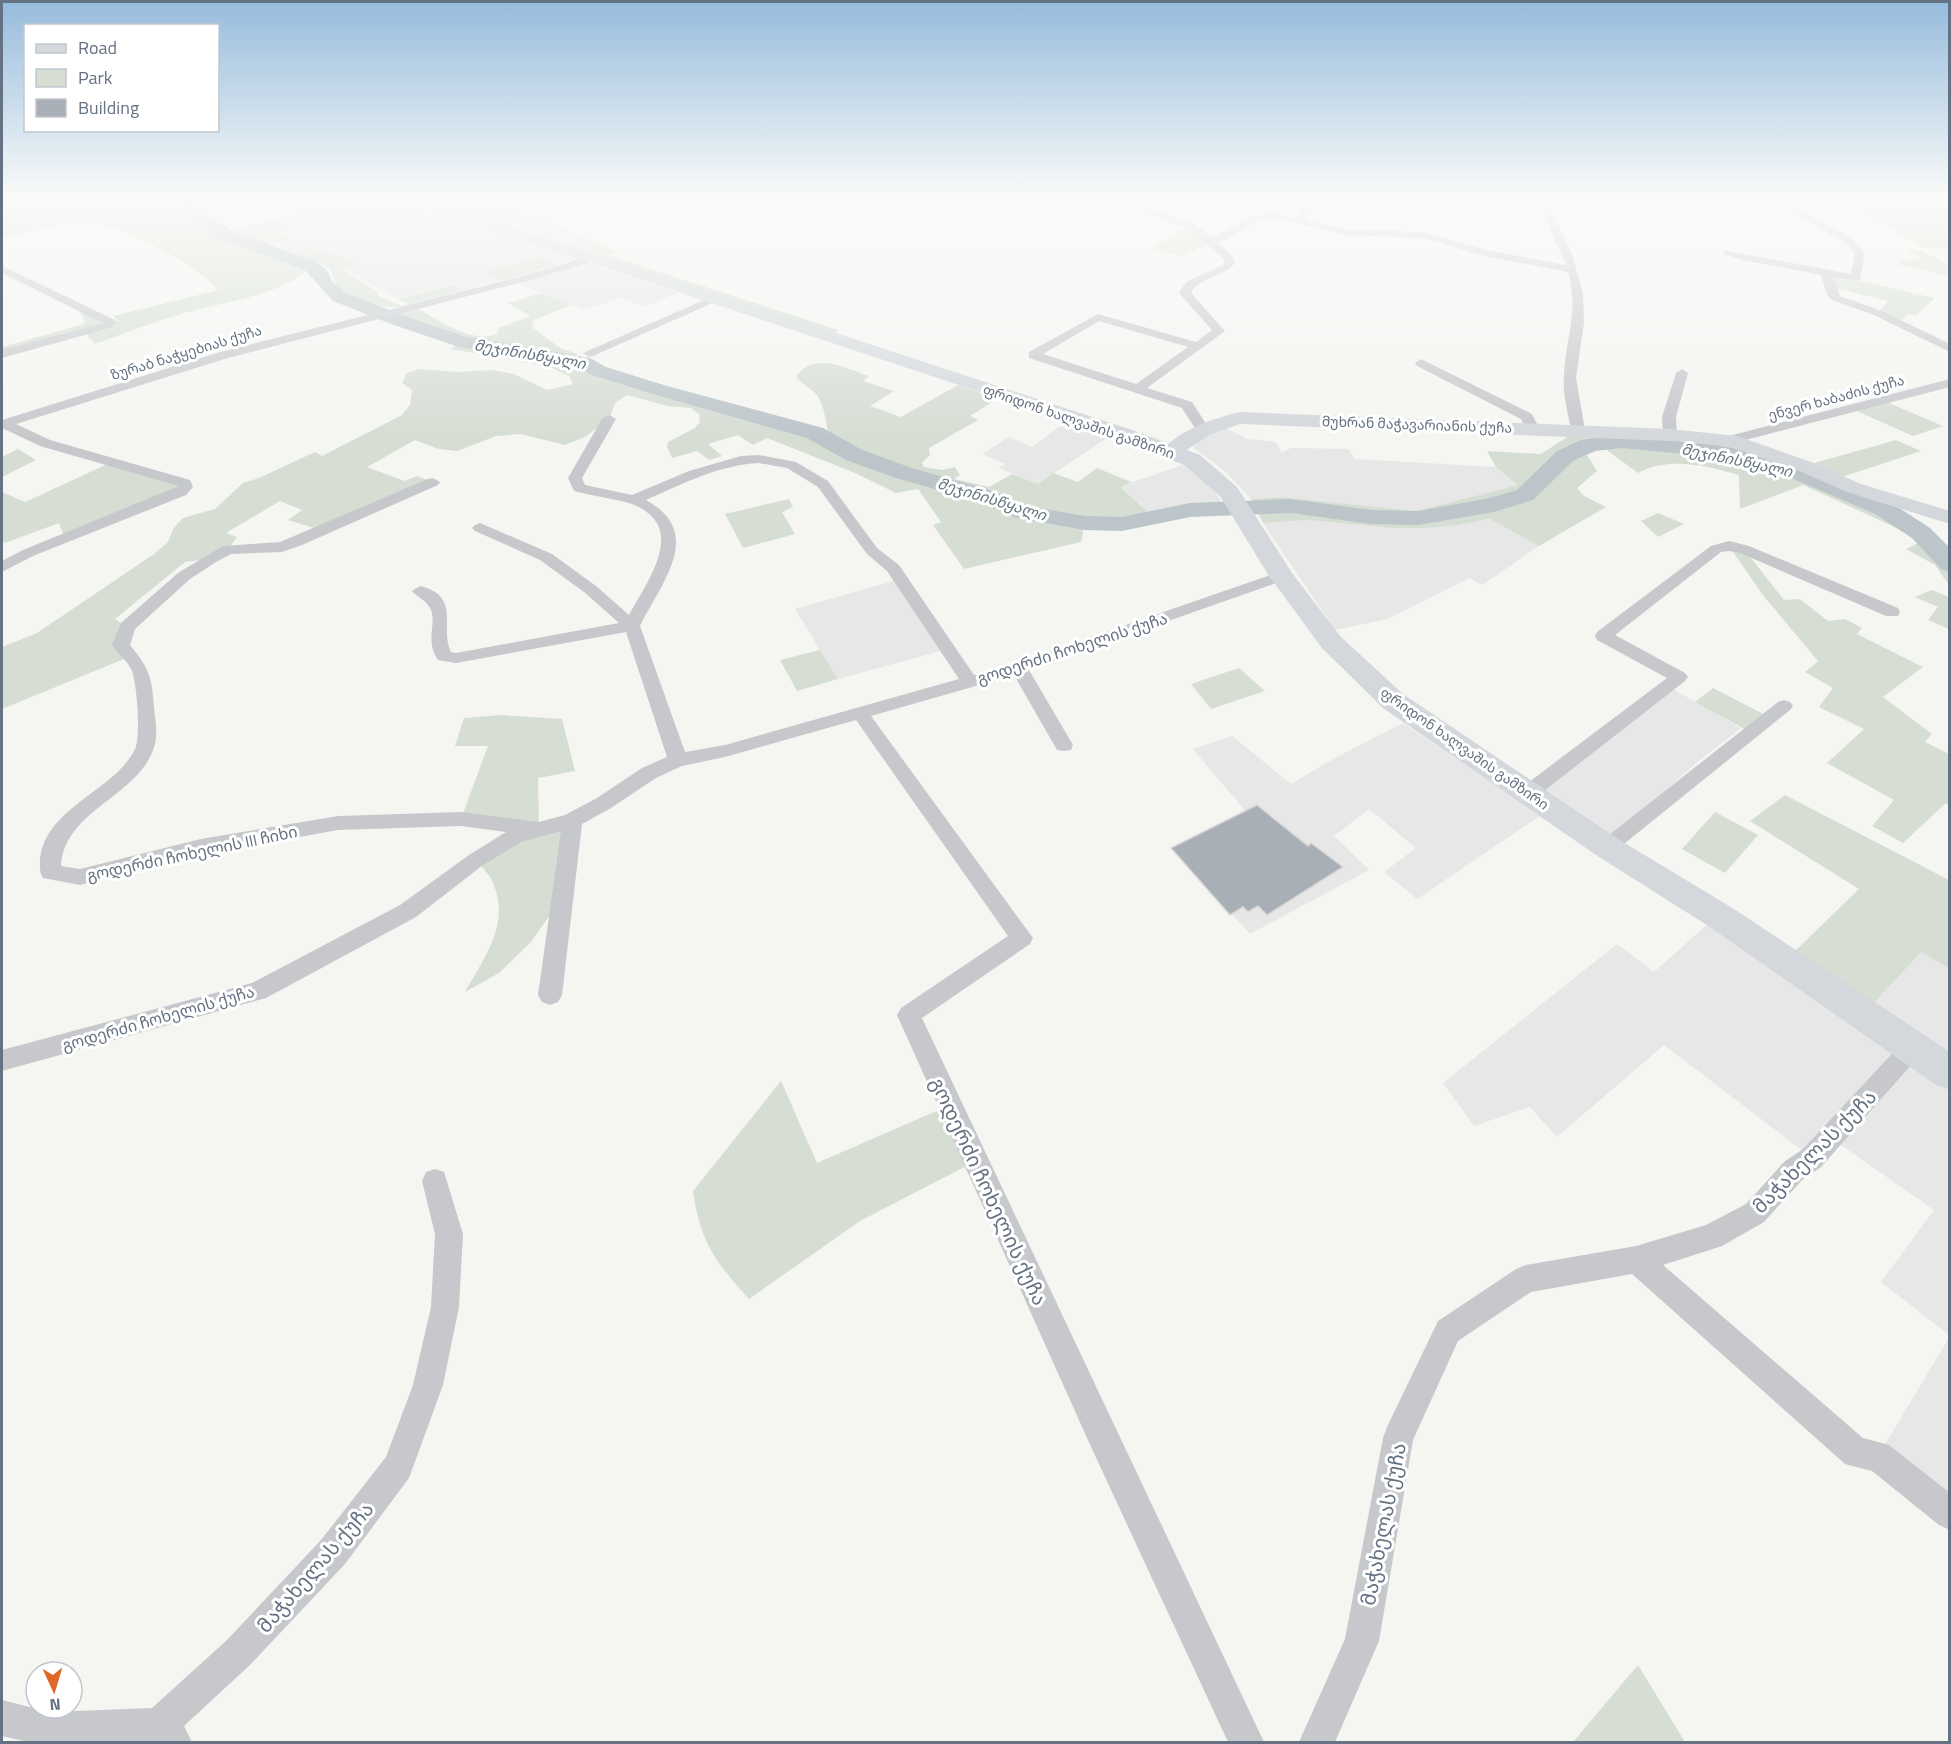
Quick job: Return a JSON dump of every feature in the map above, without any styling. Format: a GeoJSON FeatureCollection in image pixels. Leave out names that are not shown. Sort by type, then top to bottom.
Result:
{"type":"FeatureCollection","features":[{"type":"Feature","properties":{"kind":"highway","name":"ფრიდონ ხალვაშის გამზირი"},"geometry":{"type":"LineString","coordinates":[[650,278],[1172,451],[1192,460],[1229,492],[1281,576],[1330,642],[1393,701],[1607,847],[1722,918],[1911,1049],[1950,1073]]}},
{"type":"Feature","properties":{"kind":"street"},"geometry":{"type":"LineString","coordinates":[[2,354],[106,326],[111,322],[21,278]]}},
{"type":"Feature","properties":{"kind":"street","name":"ზურაბ ნაჭყებიას ქუჩა"},"geometry":{"type":"LineString","coordinates":[[3,424],[224,355],[524,278]]}},
{"type":"Feature","properties":{"kind":"street"},"geometry":{"type":"LineString","coordinates":[[1138,388],[1219,330],[1185,293],[1190,284],[1202,278]]}},
{"type":"Feature","properties":{"kind":"street"},"geometry":{"type":"LineString","coordinates":[[1574,278],[1579,322],[1569,374],[1578,430]]}},
{"type":"Feature","properties":{"kind":"street"},"geometry":{"type":"LineString","coordinates":[[1828,278],[1836,298],[1878,313],[1950,349]]}},
{"type":"Feature","properties":{"kind":"street"},"geometry":{"type":"LineString","coordinates":[[589,353],[713,299]]}},
{"type":"Feature","properties":{"kind":"street"},"geometry":{"type":"LineString","coordinates":[[1196,346],[1098,317],[1033,355],[1187,405],[1203,430]]}},
{"type":"Feature","properties":{"kind":"street"},"geometry":{"type":"LineString","coordinates":[[1421,363],[1460,385],[1527,417],[1532,428]]}},
{"type":"Feature","properties":{"kind":"street"},"geometry":{"type":"LineString","coordinates":[[1670,435],[1669,417],[1682,373]]}},
{"type":"Feature","properties":{"kind":"street","name":"ენვერ ხაბაძის ქუჩა"},"geometry":{"type":"LineString","coordinates":[[1730,440],[1950,383]]}},
{"type":"Feature","properties":{"kind":"street","name":"მუხრან მაჭავარიანის ქუჩა"},"geometry":{"type":"LineString","coordinates":[[1172,451],[1203,430],[1226,420],[1240,418],[1578,430],[1730,440],[1804,466],[1863,491],[1950,518]]}},
{"type":"Feature","properties":{"kind":"street"},"geometry":{"type":"LineString","coordinates":[[609,419],[575,478],[579,488],[599,495],[634,501],[656,513],[668,526],[670,548],[632,626]]}},
{"type":"Feature","properties":{"kind":"street"},"geometry":{"type":"LineString","coordinates":[[2,567],[28,554],[181,492],[186,487],[185,483],[45,443],[3,424]]}},
{"type":"Feature","properties":{"kind":"street"},"geometry":{"type":"LineString","coordinates":[[634,501],[694,474],[741,460],[759,459],[791,465],[823,484],[872,551],[893,568],[970,682]]}},
{"type":"Feature","properties":{"kind":"street","name":"გოდერძი ჩოხელის III ჩიხი"},"geometry":{"type":"LineString","coordinates":[[433,482],[297,543],[282,547],[228,549],[184,576],[127,627],[121,645],[137,664],[142,675],[148,737],[143,753],[123,775],[70,823],[53,848],[49,862],[50,872],[80,877],[201,847],[338,823],[461,819],[539,829]]}},
{"type":"Feature","properties":{"kind":"street"},"geometry":{"type":"LineString","coordinates":[[480,528],[546,557],[590,589],[632,626],[678,760]]}},
{"type":"Feature","properties":{"kind":"street"},"geometry":{"type":"LineString","coordinates":[[1528,793],[1679,677],[1603,636],[1716,549],[1742,546],[1892,612]]}},
{"type":"Feature","properties":{"kind":"street","name":"გოდერძი ჩოხელის ქუჩა"},"geometry":{"type":"LineString","coordinates":[[2,1061],[258,991],[408,911],[476,860],[514,837],[572,820],[604,803],[649,773],[678,760],[726,751],[1020,668],[1281,576]]}},
{"type":"Feature","properties":{"kind":"street"},"geometry":{"type":"LineString","coordinates":[[420,591],[432,598],[441,611],[438,648],[444,656],[456,658],[632,626]]}},
{"type":"Feature","properties":{"kind":"street"},"geometry":{"type":"LineString","coordinates":[[1020,668],[1064,745]]}},
{"type":"Feature","properties":{"kind":"street"},"geometry":{"type":"LineString","coordinates":[[1607,847],[1784,706]]}},
{"type":"Feature","properties":{"kind":"street","name":"გოდერძი ჩოხელის ქუჩა"},"geometry":{"type":"LineString","coordinates":[[860,712],[924,805],[1022,938],[909,1015],[1102,1438],[1246,1743]]}},
{"type":"Feature","properties":{"kind":"street"},"geometry":{"type":"LineString","coordinates":[[550,995],[572,820]]}},
{"type":"Feature","properties":{"kind":"street","name":"მაჭახელას ქუჩა"},"geometry":{"type":"LineString","coordinates":[[1317,1743],[1362,1641],[1398,1438],[1448,1331],[1526,1279],[1636,1260],[1712,1237],[1755,1214],[1793,1171],[1812,1158],[1831,1138],[1911,1049]]}},
{"type":"Feature","properties":{"kind":"street","name":"მაჭახელას ქუჩა"},"geometry":{"type":"LineString","coordinates":[[167,1734],[239,1652],[333,1552],[398,1467],[428,1385],[445,1307],[449,1234],[435,1181]]}},
{"type":"Feature","properties":{"kind":"street"},"geometry":{"type":"LineString","coordinates":[[1636,1260],[1856,1453],[1878,1456],[1950,1514]]}},
{"type":"Feature","properties":{"kind":"street"},"geometry":{"type":"LineString","coordinates":[[2,1718],[49,1730],[167,1734]]}},
{"type":"Feature","properties":{"kind":"shaded area"},"geometry":{"type":"Polygon","coordinates":[[[361,278],[506,278],[464,290],[455,285],[398,299],[361,278]]]}},
{"type":"Feature","properties":{"kind":"shaded area"},"geometry":{"type":"Polygon","coordinates":[[[524,278],[633,278],[678,293],[644,307],[621,298],[583,310],[513,281],[524,278]]]}},
{"type":"Feature","properties":{"kind":"shaded area"},"geometry":{"type":"Polygon","coordinates":[[[1067,421],[1111,435],[1038,484],[999,468],[1005,464],[982,454],[1009,437],[1032,447],[1067,421]]]}},
{"type":"Feature","properties":{"kind":"shaded area"},"geometry":{"type":"Polygon","coordinates":[[[1224,427],[1247,439],[1276,442],[1282,453],[1291,448],[1349,449],[1354,459],[1496,467],[1519,485],[1416,511],[1280,497],[1251,499],[1226,472],[1194,448],[1199,438],[1224,427]]]}},
{"type":"Feature","properties":{"kind":"shaded area"},"geometry":{"type":"Polygon","coordinates":[[[1183,465],[1211,485],[1225,508],[1190,510],[1155,519],[1121,486],[1183,465]]]}},
{"type":"Feature","properties":{"kind":"shaded area"},"geometry":{"type":"Polygon","coordinates":[[[1490,519],[1539,546],[1482,585],[1469,578],[1388,619],[1335,630],[1263,523],[1309,520],[1391,528],[1459,525],[1490,519]]]}},
{"type":"Feature","properties":{"kind":"shaded area"},"geometry":{"type":"Polygon","coordinates":[[[901,579],[948,649],[838,679],[795,609],[901,579]]]}},
{"type":"Feature","properties":{"kind":"shaded area"},"geometry":{"type":"Polygon","coordinates":[[[1673,689],[1741,728],[1700,760],[1610,839],[1542,789],[1673,689]]]}},
{"type":"Feature","properties":{"kind":"shaded area"},"geometry":{"type":"Polygon","coordinates":[[[1403,723],[1540,816],[1417,899],[1384,872],[1416,848],[1369,809],[1334,836],[1369,870],[1250,934],[1171,848],[1248,814],[1193,749],[1232,736],[1291,784],[1403,723]]]}},
{"type":"Feature","properties":{"kind":"shaded area"},"geometry":{"type":"Polygon","coordinates":[[[1709,923],[1949,1089],[1949,1335],[1881,1282],[1934,1210],[1831,1138],[1812,1158],[1664,1045],[1557,1137],[1530,1107],[1474,1126],[1443,1083],[1617,944],[1654,972],[1709,923]]]}},
{"type":"Feature","properties":{"kind":"shaded area"},"geometry":{"type":"Polygon","coordinates":[[[1921,951],[1949,968],[1949,1056],[1871,1006],[1921,951]]]}},
{"type":"Feature","properties":{"kind":"shaded area"},"geometry":{"type":"Polygon","coordinates":[[[1949,1338],[1949,1514],[1878,1456],[1949,1338]]]}},
{"type":"Feature","properties":{"kind":"green space"},"geometry":{"type":"Polygon","coordinates":[[[206,278],[296,278],[267,292],[184,313],[95,344],[86,334],[102,331],[118,321],[114,316],[218,290],[206,278]]]}},
{"type":"Feature","properties":{"kind":"green space"},"geometry":{"type":"Polygon","coordinates":[[[333,278],[357,278],[378,292],[378,296],[402,306],[387,307],[359,300],[343,291],[333,278]]]}},
{"type":"Feature","properties":{"kind":"green space"},"geometry":{"type":"Polygon","coordinates":[[[666,278],[680,278],[838,330],[835,334],[666,278]]]}},
{"type":"Feature","properties":{"kind":"green space"},"geometry":{"type":"Polygon","coordinates":[[[1828,278],[1849,278],[1935,298],[1916,316],[1909,314],[1897,323],[1878,313],[1888,301],[1830,287],[1828,278]]]}},
{"type":"Feature","properties":{"kind":"green space"},"geometry":{"type":"Polygon","coordinates":[[[455,285],[464,290],[409,304],[398,299],[455,285]]]}},
{"type":"Feature","properties":{"kind":"green space"},"geometry":{"type":"Polygon","coordinates":[[[541,293],[571,305],[534,320],[532,327],[560,348],[578,354],[566,360],[583,362],[599,371],[730,411],[815,433],[828,432],[822,405],[814,392],[796,376],[803,368],[812,364],[841,366],[869,376],[863,381],[894,391],[870,406],[901,417],[958,385],[997,399],[970,416],[978,420],[929,448],[930,455],[922,463],[924,467],[942,470],[955,467],[960,475],[954,479],[989,487],[1012,474],[1038,484],[1053,473],[1078,482],[1097,468],[1131,482],[1121,487],[1155,519],[1122,524],[1085,523],[1081,542],[964,569],[933,525],[941,522],[918,489],[896,493],[855,473],[767,438],[753,445],[738,435],[708,444],[722,456],[709,460],[697,451],[672,458],[667,447],[668,442],[695,428],[700,422],[699,414],[691,408],[668,406],[627,395],[615,403],[609,419],[585,437],[565,445],[521,434],[496,436],[457,451],[439,449],[415,440],[367,467],[405,481],[417,476],[433,482],[324,531],[288,520],[302,510],[280,501],[226,533],[237,537],[228,549],[210,559],[185,562],[115,619],[127,627],[129,657],[2,709],[2,647],[37,633],[154,554],[168,542],[173,529],[183,518],[215,509],[243,483],[315,452],[322,456],[402,415],[410,405],[412,390],[402,383],[407,373],[419,369],[456,372],[492,370],[514,374],[547,390],[573,384],[569,376],[548,366],[450,349],[463,340],[394,313],[416,308],[455,329],[476,336],[487,336],[497,334],[499,328],[530,316],[508,303],[541,293]]]}},
{"type":"Feature","properties":{"kind":"green space"},"geometry":{"type":"Polygon","coordinates":[[[77,308],[102,322],[94,327],[2,352],[2,347],[84,324],[85,320],[77,308]]]}},
{"type":"Feature","properties":{"kind":"green space"},"geometry":{"type":"Polygon","coordinates":[[[1882,400],[1943,426],[1913,436],[1852,409],[1882,400]]]}},
{"type":"Feature","properties":{"kind":"green space"},"geometry":{"type":"Polygon","coordinates":[[[1578,430],[1730,440],[1804,466],[1896,440],[1921,451],[1836,479],[1891,501],[1884,510],[1921,533],[1949,564],[1949,585],[1935,565],[1906,549],[1918,543],[1912,535],[1803,485],[1740,509],[1739,475],[1688,464],[1662,465],[1638,473],[1604,448],[1587,455],[1597,471],[1577,488],[1584,496],[1606,507],[1539,546],[1490,519],[1424,528],[1391,528],[1309,520],[1263,523],[1251,499],[1280,497],[1416,511],[1518,485],[1496,467],[1487,451],[1541,454],[1578,430]]]}},
{"type":"Feature","properties":{"kind":"green space"},"geometry":{"type":"Polygon","coordinates":[[[18,449],[36,460],[2,477],[2,457],[18,449]]]}},
{"type":"Feature","properties":{"kind":"green space"},"geometry":{"type":"Polygon","coordinates":[[[112,462],[186,487],[65,539],[59,523],[5,543],[2,541],[2,492],[25,502],[112,462]]]}},
{"type":"Feature","properties":{"kind":"green space"},"geometry":{"type":"Polygon","coordinates":[[[789,499],[793,507],[782,512],[795,534],[743,548],[725,514],[789,499]]]}},
{"type":"Feature","properties":{"kind":"green space"},"geometry":{"type":"Polygon","coordinates":[[[1658,513],[1684,524],[1658,537],[1641,521],[1658,513]]]}},
{"type":"Feature","properties":{"kind":"green space"},"geometry":{"type":"Polygon","coordinates":[[[1729,546],[1744,549],[1784,600],[1800,599],[1828,621],[1845,619],[1862,628],[1857,634],[1923,667],[1883,697],[1932,734],[1925,742],[1949,754],[1949,807],[1946,803],[1903,843],[1872,826],[1894,800],[1827,763],[1864,729],[1819,707],[1833,688],[1805,672],[1818,661],[1762,594],[1729,546]]]}},
{"type":"Feature","properties":{"kind":"green space"},"geometry":{"type":"Polygon","coordinates":[[[1932,590],[1949,597],[1949,629],[1928,620],[1938,607],[1915,597],[1932,590]]]}},
{"type":"Feature","properties":{"kind":"green space"},"geometry":{"type":"Polygon","coordinates":[[[820,650],[838,679],[797,691],[780,660],[820,650]]]}},
{"type":"Feature","properties":{"kind":"green space"},"geometry":{"type":"Polygon","coordinates":[[[1239,668],[1265,691],[1211,709],[1191,684],[1239,668]]]}},
{"type":"Feature","properties":{"kind":"green space"},"geometry":{"type":"Polygon","coordinates":[[[1713,688],[1769,717],[1750,732],[1695,702],[1713,688]]]}},
{"type":"Feature","properties":{"kind":"green space"},"geometry":{"type":"Polygon","coordinates":[[[502,715],[562,719],[575,771],[538,778],[539,829],[572,820],[562,898],[531,942],[499,973],[465,992],[493,940],[499,912],[498,898],[493,883],[476,860],[537,830],[461,819],[488,746],[455,746],[464,718],[502,715]]]}},
{"type":"Feature","properties":{"kind":"green space"},"geometry":{"type":"Polygon","coordinates":[[[1785,795],[1949,880],[1949,968],[1921,952],[1871,1006],[1793,953],[1859,889],[1750,821],[1785,795]]]}},
{"type":"Feature","properties":{"kind":"green space"},"geometry":{"type":"Polygon","coordinates":[[[1715,812],[1758,835],[1725,873],[1682,849],[1715,812]]]}},
{"type":"Feature","properties":{"kind":"green space"},"geometry":{"type":"Polygon","coordinates":[[[781,1081],[817,1163],[950,1105],[976,1161],[860,1221],[749,1299],[727,1274],[711,1250],[700,1224],[693,1191],[781,1081]]]}},
{"type":"Feature","properties":{"kind":"green space"},"geometry":{"type":"Polygon","coordinates":[[[1638,1665],[1685,1742],[1573,1742],[1638,1665]]]}},
{"type":"Feature","properties":{"kind":"building"},"geometry":{"type":"Polygon","coordinates":[[[1257,805],[1308,846],[1311,843],[1343,867],[1267,915],[1258,906],[1248,912],[1243,907],[1230,915],[1171,848],[1257,805]]]}},
{"type":"Feature","properties":{"kind":"waterway","name":"მეჯინისწყალი"},"geometry":{"type":"LineString","coordinates":[[322,278],[324,283],[339,297],[459,341],[583,362],[599,371],[660,390],[815,433],[854,455],[904,473],[981,495],[1026,513],[1085,523],[1122,524],[1190,510],[1291,506],[1371,517],[1418,518],[1494,505],[1525,495],[1565,456],[1589,445],[1622,441],[1695,448],[1749,458],[1795,471],[1884,509],[1921,533],[1950,564]]}}]}
